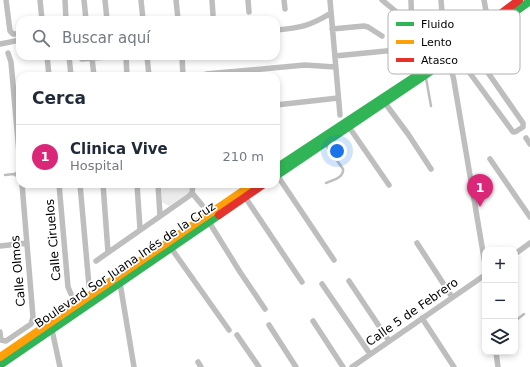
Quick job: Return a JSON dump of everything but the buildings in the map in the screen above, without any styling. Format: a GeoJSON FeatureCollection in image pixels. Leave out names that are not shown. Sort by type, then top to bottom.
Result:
{"type":"FeatureCollection","features":[{"type":"Feature","properties":{"kind":"main road"},"geometry":{"type":"LineString","coordinates":[[504,10],[518,0]]}},
{"type":"Feature","properties":{"kind":"main road"},"geometry":{"type":"LineString","coordinates":[[518,10],[530,1]]}},
{"type":"Feature","properties":{"kind":"main road"},"geometry":{"type":"LineString","coordinates":[[280,170],[428,74]]}},
{"type":"Feature","properties":{"kind":"main road"},"geometry":{"type":"LineString","coordinates":[[280,171],[325,143],[425,75]]}},
{"type":"Feature","properties":{"kind":"main road","name":"Boulevard Sor Juana Inés de la Cruz"},"geometry":{"type":"LineString","coordinates":[[0,357],[247,188]]}},
{"type":"Feature","properties":{"kind":"main road","name":"Boulevard Sor Juana Inés de la Cruz"},"geometry":{"type":"LineString","coordinates":[[0,365],[258,188]]}},
{"type":"Feature","properties":{"kind":"street"},"geometry":{"type":"LineString","coordinates":[[6,0],[10,31],[13,34],[16,34]]}},
{"type":"Feature","properties":{"kind":"street"},"geometry":{"type":"LineString","coordinates":[[40,0],[42,16]]}},
{"type":"Feature","properties":{"kind":"street"},"geometry":{"type":"LineString","coordinates":[[64,0],[66,16]]}},
{"type":"Feature","properties":{"kind":"street"},"geometry":{"type":"LineString","coordinates":[[84,0],[86,16]]}},
{"type":"Feature","properties":{"kind":"street"},"geometry":{"type":"LineString","coordinates":[[105,0],[107,16]]}},
{"type":"Feature","properties":{"kind":"street"},"geometry":{"type":"LineString","coordinates":[[141,0],[143,16]]}},
{"type":"Feature","properties":{"kind":"street"},"geometry":{"type":"LineString","coordinates":[[176,0],[178,16]]}},
{"type":"Feature","properties":{"kind":"street"},"geometry":{"type":"LineString","coordinates":[[212,0],[213,15]]}},
{"type":"Feature","properties":{"kind":"street"},"geometry":{"type":"LineString","coordinates":[[248,0],[249,12]]}},
{"type":"Feature","properties":{"kind":"street"},"geometry":{"type":"LineString","coordinates":[[284,0],[285,9]]}},
{"type":"Feature","properties":{"kind":"street"},"geometry":{"type":"LineString","coordinates":[[330,0],[340,115]]}},
{"type":"Feature","properties":{"kind":"street"},"geometry":{"type":"LineString","coordinates":[[382,0],[394,10]]}},
{"type":"Feature","properties":{"kind":"street"},"geometry":{"type":"LineString","coordinates":[[410,0],[411,10]]}},
{"type":"Feature","properties":{"kind":"street"},"geometry":{"type":"LineString","coordinates":[[441,0],[442,10]]}},
{"type":"Feature","properties":{"kind":"street"},"geometry":{"type":"LineString","coordinates":[[484,0],[486,10]]}},
{"type":"Feature","properties":{"kind":"street"},"geometry":{"type":"LineString","coordinates":[[280,30],[294,29],[310,25],[331,13]]}},
{"type":"Feature","properties":{"kind":"street"},"geometry":{"type":"LineString","coordinates":[[332,29],[364,26],[382,36]]}},
{"type":"Feature","properties":{"kind":"street"},"geometry":{"type":"LineString","coordinates":[[0,44],[16,41]]}},
{"type":"Feature","properties":{"kind":"street"},"geometry":{"type":"LineString","coordinates":[[334,56],[388,51]]}},
{"type":"Feature","properties":{"kind":"street"},"geometry":{"type":"LineString","coordinates":[[9,56],[16,125]]}},
{"type":"Feature","properties":{"kind":"street"},"geometry":{"type":"LineString","coordinates":[[47,60],[49,72]]}},
{"type":"Feature","properties":{"kind":"street"},"geometry":{"type":"LineString","coordinates":[[69,60],[71,72]]}},
{"type":"Feature","properties":{"kind":"street"},"geometry":{"type":"LineString","coordinates":[[92,60],[94,72]]}},
{"type":"Feature","properties":{"kind":"street"},"geometry":{"type":"LineString","coordinates":[[126,60],[128,72]]}},
{"type":"Feature","properties":{"kind":"street"},"geometry":{"type":"LineString","coordinates":[[147,60],[149,72]]}},
{"type":"Feature","properties":{"kind":"street"},"geometry":{"type":"LineString","coordinates":[[182,60],[184,72]]}},
{"type":"Feature","properties":{"kind":"street"},"geometry":{"type":"LineString","coordinates":[[228,72],[306,65],[336,68]]}},
{"type":"Feature","properties":{"kind":"street"},"geometry":{"type":"LineString","coordinates":[[450,74],[455,87],[482,247]]}},
{"type":"Feature","properties":{"kind":"street"},"geometry":{"type":"LineString","coordinates":[[471,74],[513,132],[515,132],[523,127],[523,123],[489,74]]}},
{"type":"Feature","properties":{"kind":"street"},"geometry":{"type":"LineString","coordinates":[[280,105],[338,98]]}},
{"type":"Feature","properties":{"kind":"street"},"geometry":{"type":"LineString","coordinates":[[385,102],[431,169]]}},
{"type":"Feature","properties":{"kind":"street"},"geometry":{"type":"LineString","coordinates":[[349,127],[389,185]]}},
{"type":"Feature","properties":{"kind":"street"},"geometry":{"type":"LineString","coordinates":[[526,138],[530,144]]}},
{"type":"Feature","properties":{"kind":"street"},"geometry":{"type":"LineString","coordinates":[[490,159],[530,217]]}},
{"type":"Feature","properties":{"kind":"street"},"geometry":{"type":"LineString","coordinates":[[280,179],[334,260]]}},
{"type":"Feature","properties":{"kind":"street","name":"Calle Olmos"},"geometry":{"type":"LineString","coordinates":[[0,332],[1,340],[5,341],[28,326],[32,321],[22,188]]}},
{"type":"Feature","properties":{"kind":"street","name":"Calle Ciruelos"},"geometry":{"type":"LineString","coordinates":[[59,188],[68,287],[71,294]]}},
{"type":"Feature","properties":{"kind":"street"},"geometry":{"type":"LineString","coordinates":[[80,188],[89,286]]}},
{"type":"Feature","properties":{"kind":"street"},"geometry":{"type":"LineString","coordinates":[[103,188],[108,252]]}},
{"type":"Feature","properties":{"kind":"street"},"geometry":{"type":"LineString","coordinates":[[136,188],[140,229]]}},
{"type":"Feature","properties":{"kind":"street"},"geometry":{"type":"LineString","coordinates":[[158,188],[160,216]]}},
{"type":"Feature","properties":{"kind":"street"},"geometry":{"type":"LineString","coordinates":[[96,261],[189,196],[192,193],[193,188]]}},
{"type":"Feature","properties":{"kind":"street"},"geometry":{"type":"LineString","coordinates":[[192,193],[202,205]]}},
{"type":"Feature","properties":{"kind":"street"},"geometry":{"type":"LineString","coordinates":[[245,197],[302,282]]}},
{"type":"Feature","properties":{"kind":"street"},"geometry":{"type":"LineString","coordinates":[[209,222],[265,309]]}},
{"type":"Feature","properties":{"kind":"street"},"geometry":{"type":"LineString","coordinates":[[0,246],[27,243]]}},
{"type":"Feature","properties":{"kind":"street"},"geometry":{"type":"LineString","coordinates":[[417,243],[452,297]]}},
{"type":"Feature","properties":{"kind":"street"},"geometry":{"type":"LineString","coordinates":[[518,252],[530,243]]}},
{"type":"Feature","properties":{"kind":"street"},"geometry":{"type":"LineString","coordinates":[[171,248],[229,330]]}},
{"type":"Feature","properties":{"kind":"street","name":"Calle 5 de Febrero"},"geometry":{"type":"LineString","coordinates":[[352,367],[482,277]]}},
{"type":"Feature","properties":{"kind":"street"},"geometry":{"type":"LineString","coordinates":[[349,281],[389,341]]}},
{"type":"Feature","properties":{"kind":"street"},"geometry":{"type":"LineString","coordinates":[[120,283],[134,367]]}},
{"type":"Feature","properties":{"kind":"street"},"geometry":{"type":"LineString","coordinates":[[322,284],[370,354]]}},
{"type":"Feature","properties":{"kind":"street"},"geometry":{"type":"LineString","coordinates":[[422,318],[454,367]]}},
{"type":"Feature","properties":{"kind":"street"},"geometry":{"type":"LineString","coordinates":[[313,321],[342,367]]}},
{"type":"Feature","properties":{"kind":"street"},"geometry":{"type":"LineString","coordinates":[[269,325],[296,367]]}},
{"type":"Feature","properties":{"kind":"street"},"geometry":{"type":"LineString","coordinates":[[52,330],[60,367]]}},
{"type":"Feature","properties":{"kind":"street"},"geometry":{"type":"LineString","coordinates":[[237,335],[259,367]]}},
{"type":"Feature","properties":{"kind":"street"},"geometry":{"type":"LineString","coordinates":[[496,355],[498,367]]}},
{"type":"Feature","properties":{"kind":"lane"},"geometry":{"type":"LineString","coordinates":[[425,75],[431,106]]}},
{"type":"Feature","properties":{"kind":"lane"},"geometry":{"type":"LineString","coordinates":[[325,143],[343,169],[341,176],[326,183]]}},
{"type":"Feature","properties":{"kind":"lane"},"geometry":{"type":"LineString","coordinates":[[5,175],[14,174]]}},
{"type":"Feature","properties":{"kind":"lane"},"geometry":{"type":"LineString","coordinates":[[516,319],[524,314]]}},
{"type":"Feature","properties":{"kind":"shaded area"},"geometry":{"type":"Polygon","coordinates":[[[161,188],[191,188],[191,191],[169,206],[162,202],[161,188]]]}},
{"type":"Feature","properties":{"kind":"traffic: fast"},"geometry":{"type":"LineString","coordinates":[[517,10],[530,1]]}},
{"type":"Feature","properties":{"kind":"traffic: fast"},"geometry":{"type":"LineString","coordinates":[[280,165],[419,74]]}},
{"type":"Feature","properties":{"kind":"traffic: fast"},"geometry":{"type":"LineString","coordinates":[[280,173],[427,74]]}},
{"type":"Feature","properties":{"kind":"traffic: fast"},"geometry":{"type":"LineString","coordinates":[[0,365],[219,215]]}},
{"type":"Feature","properties":{"kind":"traffic: slow"},"geometry":{"type":"LineString","coordinates":[[0,357],[247,188]]}},
{"type":"Feature","properties":{"kind":"traffic: jam"},"geometry":{"type":"LineString","coordinates":[[506,10],[519,0]]}},
{"type":"Feature","properties":{"kind":"traffic: jam"},"geometry":{"type":"LineString","coordinates":[[219,215],[258,188]]}},
{"type":"Feature","properties":{"kind":"place","name":"Clinica Vive"},"geometry":{"type":"Point","coordinates":[480,207]}}]}
